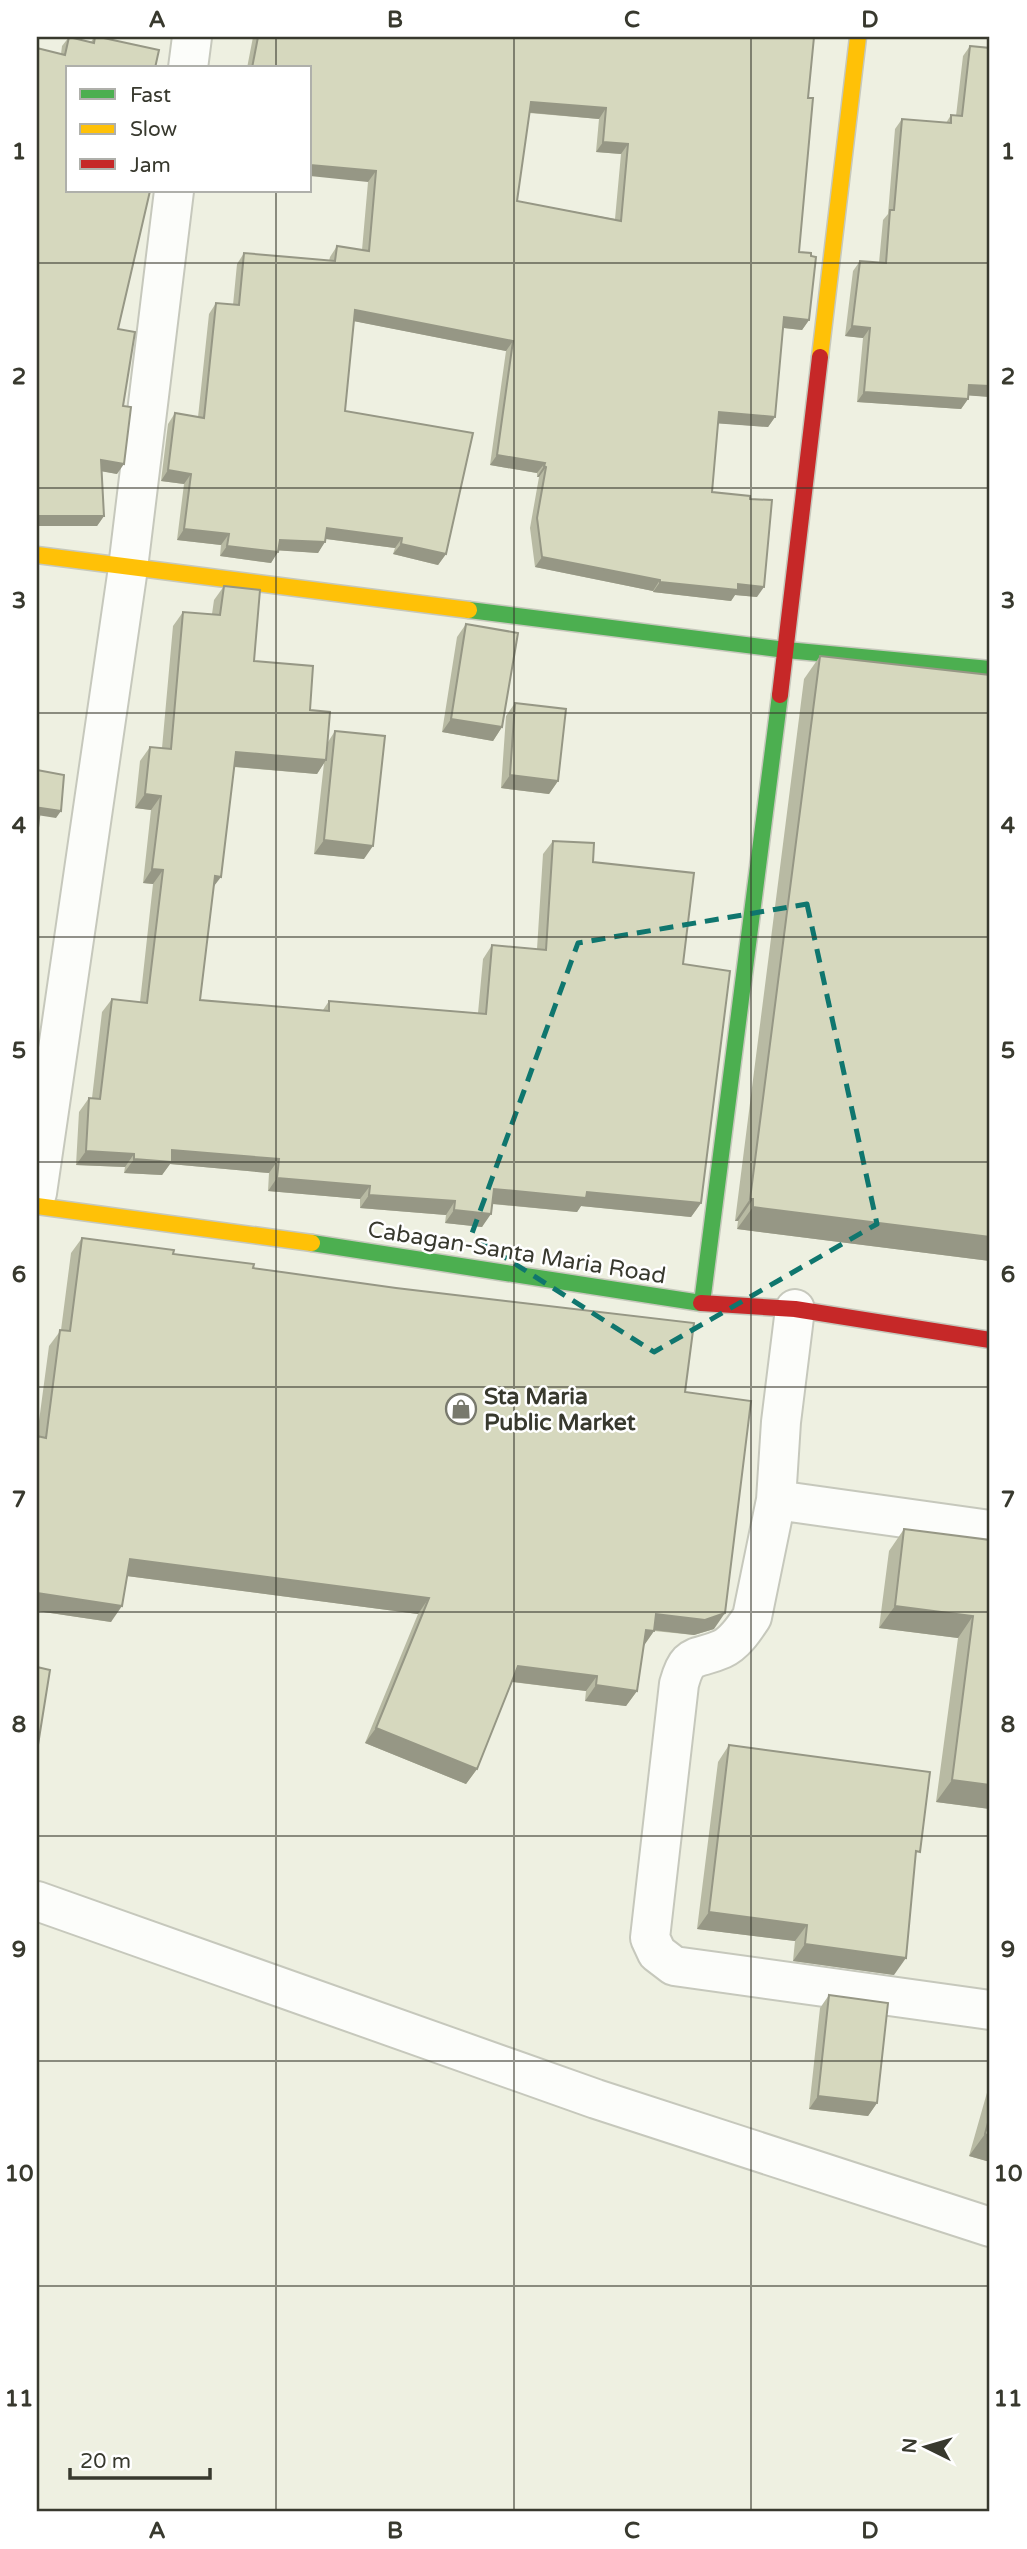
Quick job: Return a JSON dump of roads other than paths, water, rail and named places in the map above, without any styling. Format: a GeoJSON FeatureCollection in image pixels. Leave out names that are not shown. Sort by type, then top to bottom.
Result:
{"type":"FeatureCollection","features":[{"type":"Feature","properties":{"kind":"street"},"geometry":{"type":"LineString","coordinates":[[188,66],[192,37]]}},
{"type":"Feature","properties":{"kind":"street"},"geometry":{"type":"LineString","coordinates":[[702,1303],[786,650],[858,37]]}},
{"type":"Feature","properties":{"kind":"street"},"geometry":{"type":"LineString","coordinates":[[37,1193],[128,568],[174,192]]}},
{"type":"Feature","properties":{"kind":"street"},"geometry":{"type":"LineString","coordinates":[[37,555],[786,650],[990,669]]}},
{"type":"Feature","properties":{"kind":"street","name":"Cabagan-Santa Maria Road"},"geometry":{"type":"LineString","coordinates":[[37,1206],[225,1230],[702,1303],[795,1309],[990,1340]]}},
{"type":"Feature","properties":{"kind":"street"},"geometry":{"type":"LineString","coordinates":[[795,1309],[781,1422],[776,1500],[752,1617],[741,1633],[724,1648],[695,1657],[684,1665],[675,1714],[650,1938],[657,1953],[674,1966],[990,2010]]}},
{"type":"Feature","properties":{"kind":"street"},"geometry":{"type":"LineString","coordinates":[[776,1500],[990,1530]]}},
{"type":"Feature","properties":{"kind":"street"},"geometry":{"type":"LineString","coordinates":[[37,1901],[596,2099],[990,2227]]}},
{"type":"Feature","properties":{"kind":"place","name":"Sta Maria Public Market"},"geometry":{"type":"Point","coordinates":[461,1409]}}]}
